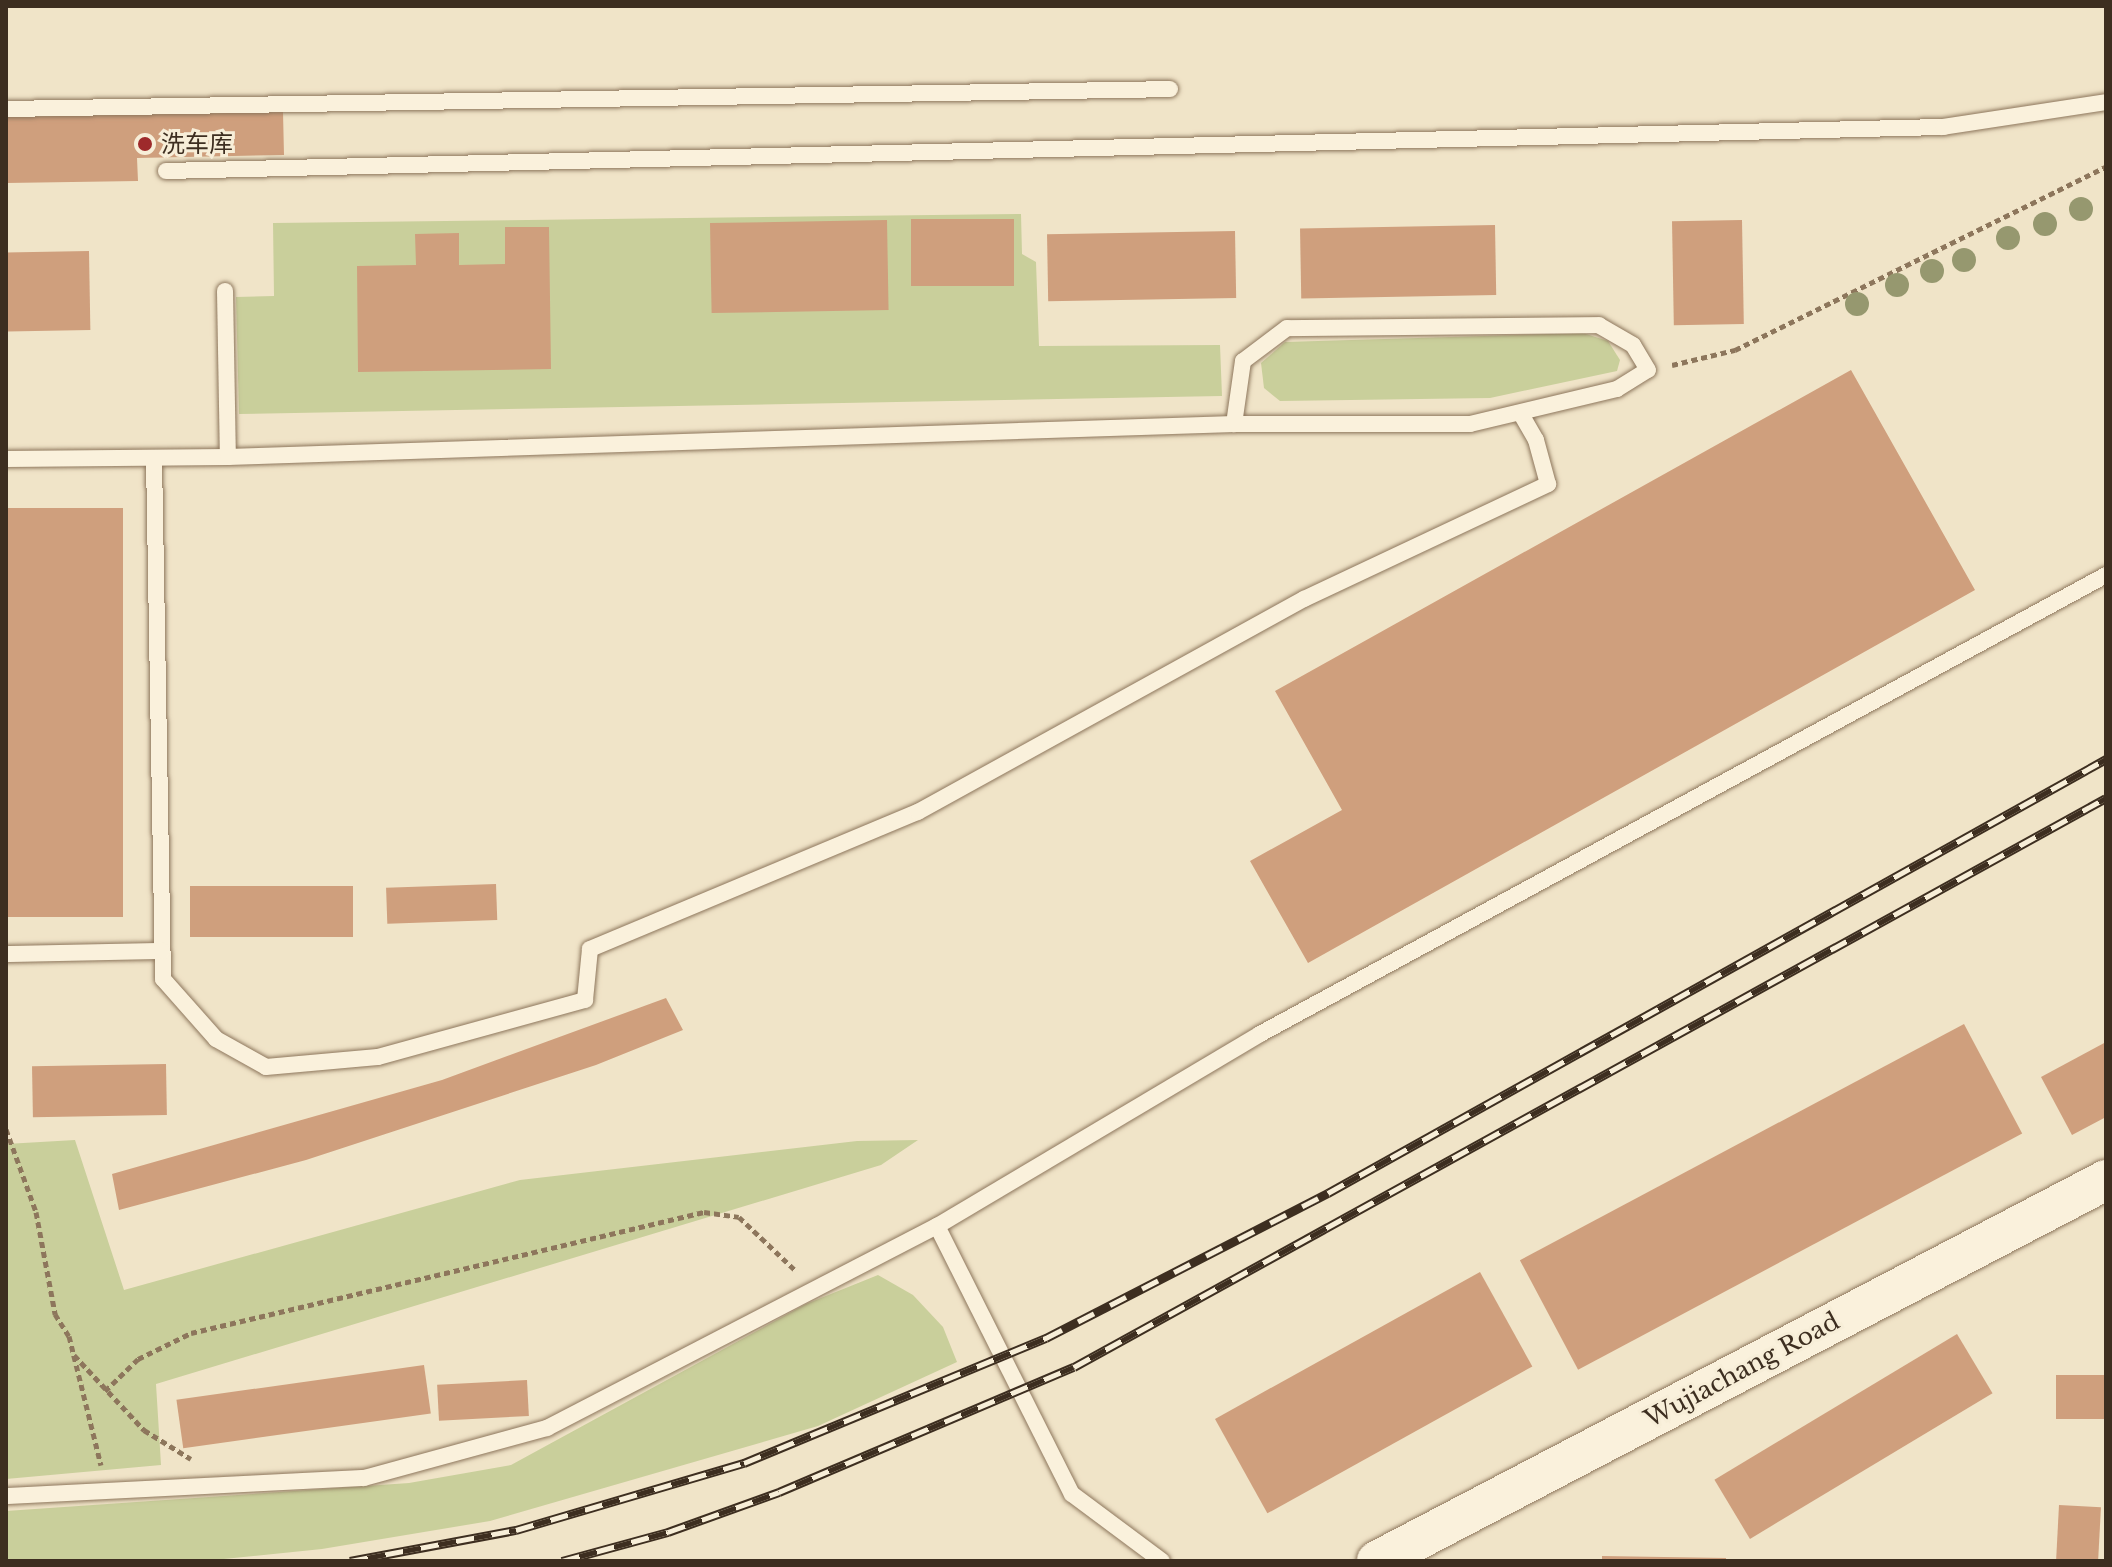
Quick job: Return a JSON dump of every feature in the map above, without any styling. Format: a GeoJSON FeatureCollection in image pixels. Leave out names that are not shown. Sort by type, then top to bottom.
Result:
{"type":"FeatureCollection","features":[{"type":"Feature","properties":{"kind":"street","name":"Wujiachang Road"},"geometry":{"type":"LineString","coordinates":[[1377,1561],[2106,1180]]}},
{"type":"Feature","properties":{"kind":"lane"},"geometry":{"type":"LineString","coordinates":[[6,109],[1170,89]]}},
{"type":"Feature","properties":{"kind":"lane"},"geometry":{"type":"LineString","coordinates":[[166,171],[1943,127],[2106,102]]}},
{"type":"Feature","properties":{"kind":"lane"},"geometry":{"type":"LineString","coordinates":[[225,291],[228,457]]}},
{"type":"Feature","properties":{"kind":"lane"},"geometry":{"type":"LineString","coordinates":[[6,459],[228,457],[1234,424],[1470,424],[1617,389],[1648,370],[1633,345],[1599,325],[1287,328],[1243,361],[1234,424]]}},
{"type":"Feature","properties":{"kind":"lane"},"geometry":{"type":"LineString","coordinates":[[154,458],[163,979],[216,1039],[266,1067],[378,1057],[585,1000],[590,949],[918,812],[1304,599],[1548,484],[1536,440],[1521,414]]}},
{"type":"Feature","properties":{"kind":"lane"},"geometry":{"type":"LineString","coordinates":[[6,1496],[364,1478],[547,1428],[937,1226],[1260,1034],[2106,575]]}},
{"type":"Feature","properties":{"kind":"lane"},"geometry":{"type":"LineString","coordinates":[[6,954],[162,951]]}},
{"type":"Feature","properties":{"kind":"lane"},"geometry":{"type":"LineString","coordinates":[[937,1226],[1072,1494],[1162,1561]]}},
{"type":"Feature","properties":{"kind":"path"},"geometry":{"type":"LineString","coordinates":[[1648,370],[1735,350],[2106,167]]}},
{"type":"Feature","properties":{"kind":"path"},"geometry":{"type":"LineString","coordinates":[[6,1129],[36,1212],[55,1314],[73,1354],[108,1491]]}},
{"type":"Feature","properties":{"kind":"path"},"geometry":{"type":"LineString","coordinates":[[105,1391],[138,1359],[191,1333],[704,1212],[739,1217],[816,1291]]}},
{"type":"Feature","properties":{"kind":"path"},"geometry":{"type":"LineString","coordinates":[[73,1354],[144,1430],[195,1461]]}},
{"type":"Feature","properties":{"kind":"green space"},"geometry":{"type":"Polygon","coordinates":[[[1021,214],[1022,254],[1036,262],[1039,346],[1220,345],[1222,396],[239,414],[236,297],[274,296],[273,223],[1021,214]]]}},
{"type":"Feature","properties":{"kind":"green space"},"geometry":{"type":"Polygon","coordinates":[[[1583,333],[1608,341],[1620,360],[1617,371],[1490,398],[1280,401],[1264,388],[1261,363],[1285,342],[1583,333]]]}},
{"type":"Feature","properties":{"kind":"green space"},"geometry":{"type":"Polygon","coordinates":[[[75,1140],[124,1290],[520,1180],[857,1141],[918,1140],[881,1165],[156,1384],[161,1465],[6,1479],[6,1144],[75,1140]]]}},
{"type":"Feature","properties":{"kind":"green space"},"geometry":{"type":"Polygon","coordinates":[[[878,1275],[913,1295],[943,1327],[957,1362],[818,1426],[490,1521],[322,1549],[204,1561],[6,1561],[6,1511],[409,1483],[511,1465],[806,1304],[878,1275]]]}},
{"type":"Feature","properties":{"kind":"building","name":"洗车库"},"geometry":{"type":"Polygon","coordinates":[[[283,112],[284,155],[137,158],[138,181],[6,183],[6,117],[283,112]]]}},
{"type":"Feature","properties":{"kind":"building"},"geometry":{"type":"Polygon","coordinates":[[[911,219],[1014,219],[1014,286],[911,286],[911,219]]]}},
{"type":"Feature","properties":{"kind":"building"},"geometry":{"type":"Polygon","coordinates":[[[887,220],[889,310],[712,313],[710,223],[887,220]]]}},
{"type":"Feature","properties":{"kind":"building"},"geometry":{"type":"Polygon","coordinates":[[[1742,220],[1744,324],[1674,325],[1672,221],[1742,220]]]}},
{"type":"Feature","properties":{"kind":"building"},"geometry":{"type":"Polygon","coordinates":[[[1495,225],[1496,295],[1301,298],[1300,228],[1495,225]]]}},
{"type":"Feature","properties":{"kind":"building"},"geometry":{"type":"Polygon","coordinates":[[[505,227],[549,227],[551,369],[358,372],[357,266],[416,265],[415,234],[459,233],[459,265],[505,264],[505,227]]]}},
{"type":"Feature","properties":{"kind":"building"},"geometry":{"type":"Polygon","coordinates":[[[1235,231],[1236,298],[1048,301],[1047,234],[1235,231]]]}},
{"type":"Feature","properties":{"kind":"building"},"geometry":{"type":"Polygon","coordinates":[[[89,251],[90,330],[7,331],[6,252],[89,251]]]}},
{"type":"Feature","properties":{"kind":"building"},"geometry":{"type":"Polygon","coordinates":[[[1851,370],[1975,590],[1308,963],[1250,861],[1342,810],[1275,691],[1851,370]]]}},
{"type":"Feature","properties":{"kind":"building"},"geometry":{"type":"Polygon","coordinates":[[[6,508],[123,508],[123,917],[6,917],[6,508]]]}},
{"type":"Feature","properties":{"kind":"building"},"geometry":{"type":"Polygon","coordinates":[[[496,884],[497,920],[387,924],[386,888],[496,884]]]}},
{"type":"Feature","properties":{"kind":"building"},"geometry":{"type":"Polygon","coordinates":[[[190,886],[353,886],[353,937],[190,937],[190,886]]]}},
{"type":"Feature","properties":{"kind":"building"},"geometry":{"type":"Polygon","coordinates":[[[666,998],[683,1030],[596,1065],[306,1160],[119,1210],[112,1174],[442,1080],[666,998]]]}},
{"type":"Feature","properties":{"kind":"building"},"geometry":{"type":"Polygon","coordinates":[[[1964,1024],[2022,1133],[1578,1370],[1520,1260],[1964,1024]]]}},
{"type":"Feature","properties":{"kind":"building"},"geometry":{"type":"Polygon","coordinates":[[[2106,1042],[2106,1117],[2072,1135],[2041,1077],[2106,1042]]]}},
{"type":"Feature","properties":{"kind":"building"},"geometry":{"type":"Polygon","coordinates":[[[166,1064],[167,1115],[33,1117],[32,1066],[166,1064]]]}},
{"type":"Feature","properties":{"kind":"building"},"geometry":{"type":"Polygon","coordinates":[[[1480,1272],[1532,1366],[1267,1513],[1215,1419],[1480,1272]]]}},
{"type":"Feature","properties":{"kind":"building"},"geometry":{"type":"Polygon","coordinates":[[[1957,1334],[1993,1393],[1750,1539],[1714,1480],[1957,1334]]]}},
{"type":"Feature","properties":{"kind":"building"},"geometry":{"type":"Polygon","coordinates":[[[424,1365],[431,1414],[183,1448],[176,1400],[424,1365]]]}},
{"type":"Feature","properties":{"kind":"building"},"geometry":{"type":"Polygon","coordinates":[[[2056,1375],[2106,1375],[2106,1419],[2056,1419],[2056,1375]]]}},
{"type":"Feature","properties":{"kind":"building"},"geometry":{"type":"Polygon","coordinates":[[[527,1380],[529,1416],[439,1421],[437,1385],[527,1380]]]}},
{"type":"Feature","properties":{"kind":"building"},"geometry":{"type":"Polygon","coordinates":[[[2059,1505],[2101,1507],[2098,1561],[2056,1561],[2059,1505]]]}},
{"type":"Feature","properties":{"kind":"building"},"geometry":{"type":"Polygon","coordinates":[[[1602,1556],[1726,1558],[1726,1561],[1602,1561],[1602,1556]]]}},
{"type":"Feature","properties":{"kind":"railway"},"geometry":{"type":"LineString","coordinates":[[350,1561],[516,1530],[744,1463],[1046,1338],[1328,1193],[2106,759]]}},
{"type":"Feature","properties":{"kind":"railway"},"geometry":{"type":"LineString","coordinates":[[562,1561],[668,1532],[779,1492],[1074,1367],[2106,798]]}},
{"type":"Feature","properties":{"kind":"place","name":"洗车库"},"geometry":{"type":"Point","coordinates":[145,144]}}]}
